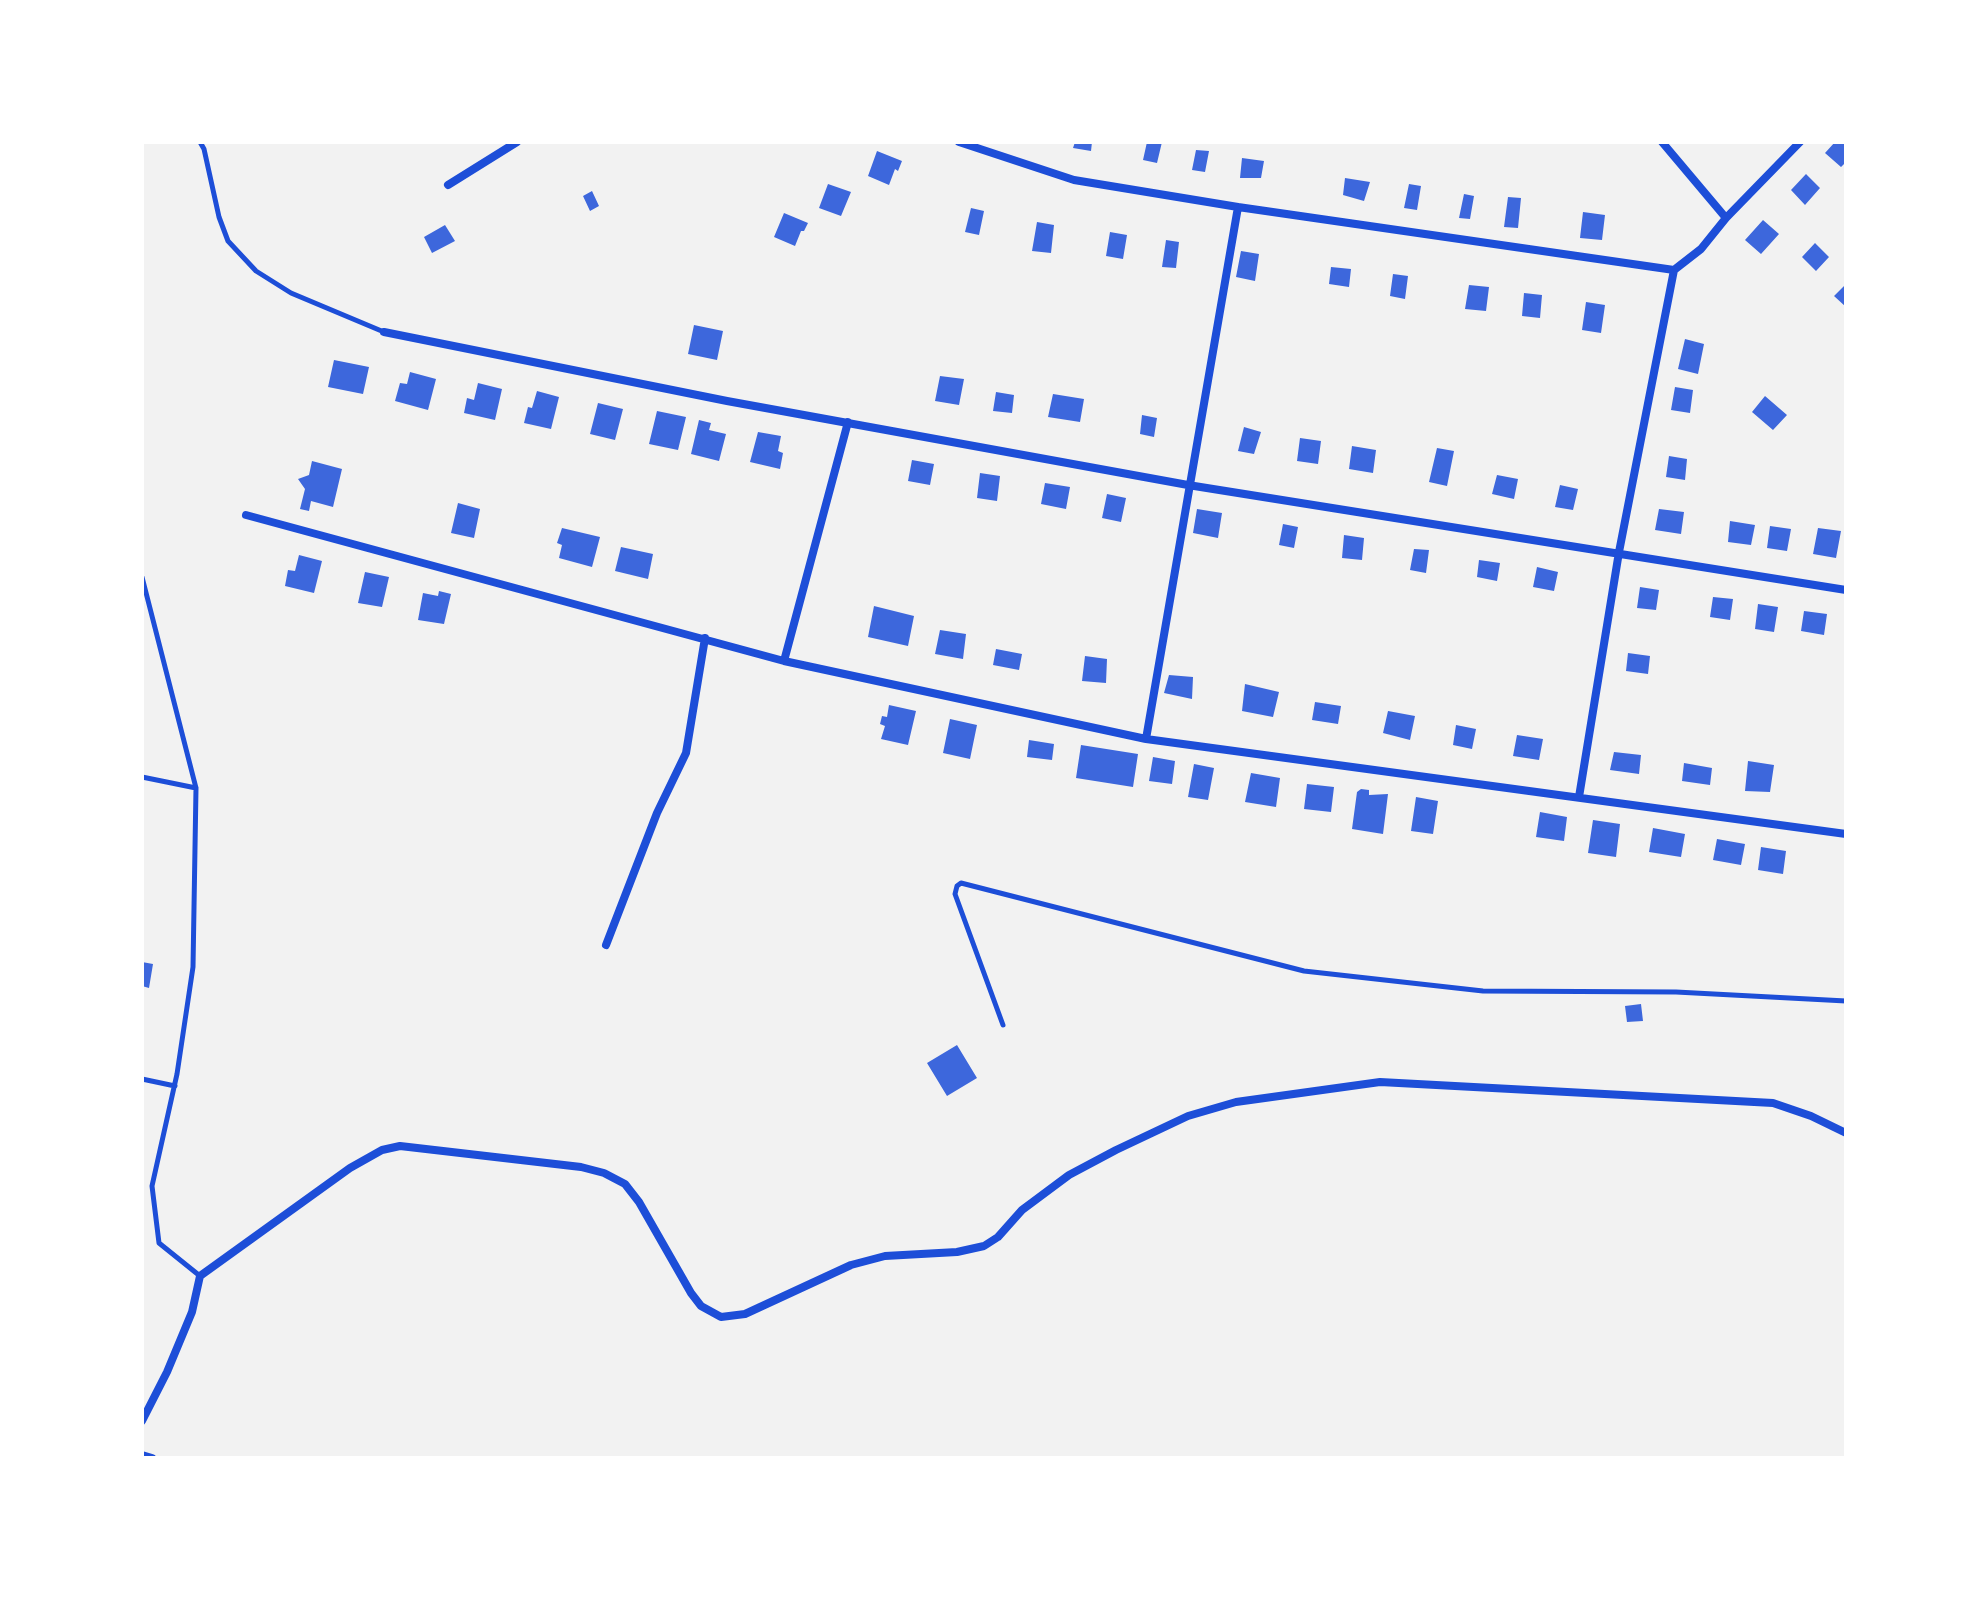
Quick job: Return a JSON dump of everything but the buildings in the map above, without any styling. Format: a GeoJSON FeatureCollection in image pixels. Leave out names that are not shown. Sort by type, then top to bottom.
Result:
{"type":"FeatureCollection","features":[{"type":"Feature","properties":{"kind":"street"},"geometry":{"type":"LineString","coordinates":[[448,185],[517,142]]}},
{"type":"Feature","properties":{"kind":"street"},"geometry":{"type":"LineString","coordinates":[[959,142],[1074,180],[1674,270]]}},
{"type":"Feature","properties":{"kind":"street"},"geometry":{"type":"LineString","coordinates":[[1662,142],[1726,218]]}},
{"type":"Feature","properties":{"kind":"street"},"geometry":{"type":"LineString","coordinates":[[1579,797],[1619,552],[1674,270],[1701,249],[1726,218],[1800,142]]}},
{"type":"Feature","properties":{"kind":"street"},"geometry":{"type":"LineString","coordinates":[[1146,739],[1238,207]]}},
{"type":"Feature","properties":{"kind":"street"},"geometry":{"type":"LineString","coordinates":[[384,332],[711,398],[1188,485],[1846,590]]}},
{"type":"Feature","properties":{"kind":"street"},"geometry":{"type":"LineString","coordinates":[[784,661],[848,422]]}},
{"type":"Feature","properties":{"kind":"street"},"geometry":{"type":"LineString","coordinates":[[246,515],[784,661],[1146,739],[1846,834]]}},
{"type":"Feature","properties":{"kind":"street"},"geometry":{"type":"LineString","coordinates":[[606,945],[657,813],[686,753],[705,638]]}},
{"type":"Feature","properties":{"kind":"street"},"geometry":{"type":"LineString","coordinates":[[142,1421],[192,1312],[200,1276],[350,1168],[382,1150],[400,1146],[581,1167],[604,1173],[625,1184],[639,1202],[691,1293],[701,1306],[721,1317],[745,1314],[851,1265],[885,1256],[957,1252],[984,1246],[998,1237],[1022,1210],[1069,1175],[1188,1116],[1236,1102],[1380,1082],[1773,1103],[1811,1116],[1846,1133]]}},
{"type":"Feature","properties":{"kind":"street"},"geometry":{"type":"LineString","coordinates":[[142,1455],[152,1458]]}},
{"type":"Feature","properties":{"kind":"lane"},"geometry":{"type":"LineString","coordinates":[[200,142],[228,241],[256,271],[291,293],[384,332]]}},
{"type":"Feature","properties":{"kind":"lane"},"geometry":{"type":"LineString","coordinates":[[142,577],[196,788],[193,967],[175,1086],[152,1186],[159,1243],[200,1276]]}},
{"type":"Feature","properties":{"kind":"lane"},"geometry":{"type":"LineString","coordinates":[[142,777],[196,788]]}},
{"type":"Feature","properties":{"kind":"lane"},"geometry":{"type":"LineString","coordinates":[[1003,1025],[955,894],[961,883],[1304,971],[1483,991],[1676,992],[1846,1001]]}},
{"type":"Feature","properties":{"kind":"lane"},"geometry":{"type":"LineString","coordinates":[[142,1079],[175,1086]]}}]}
